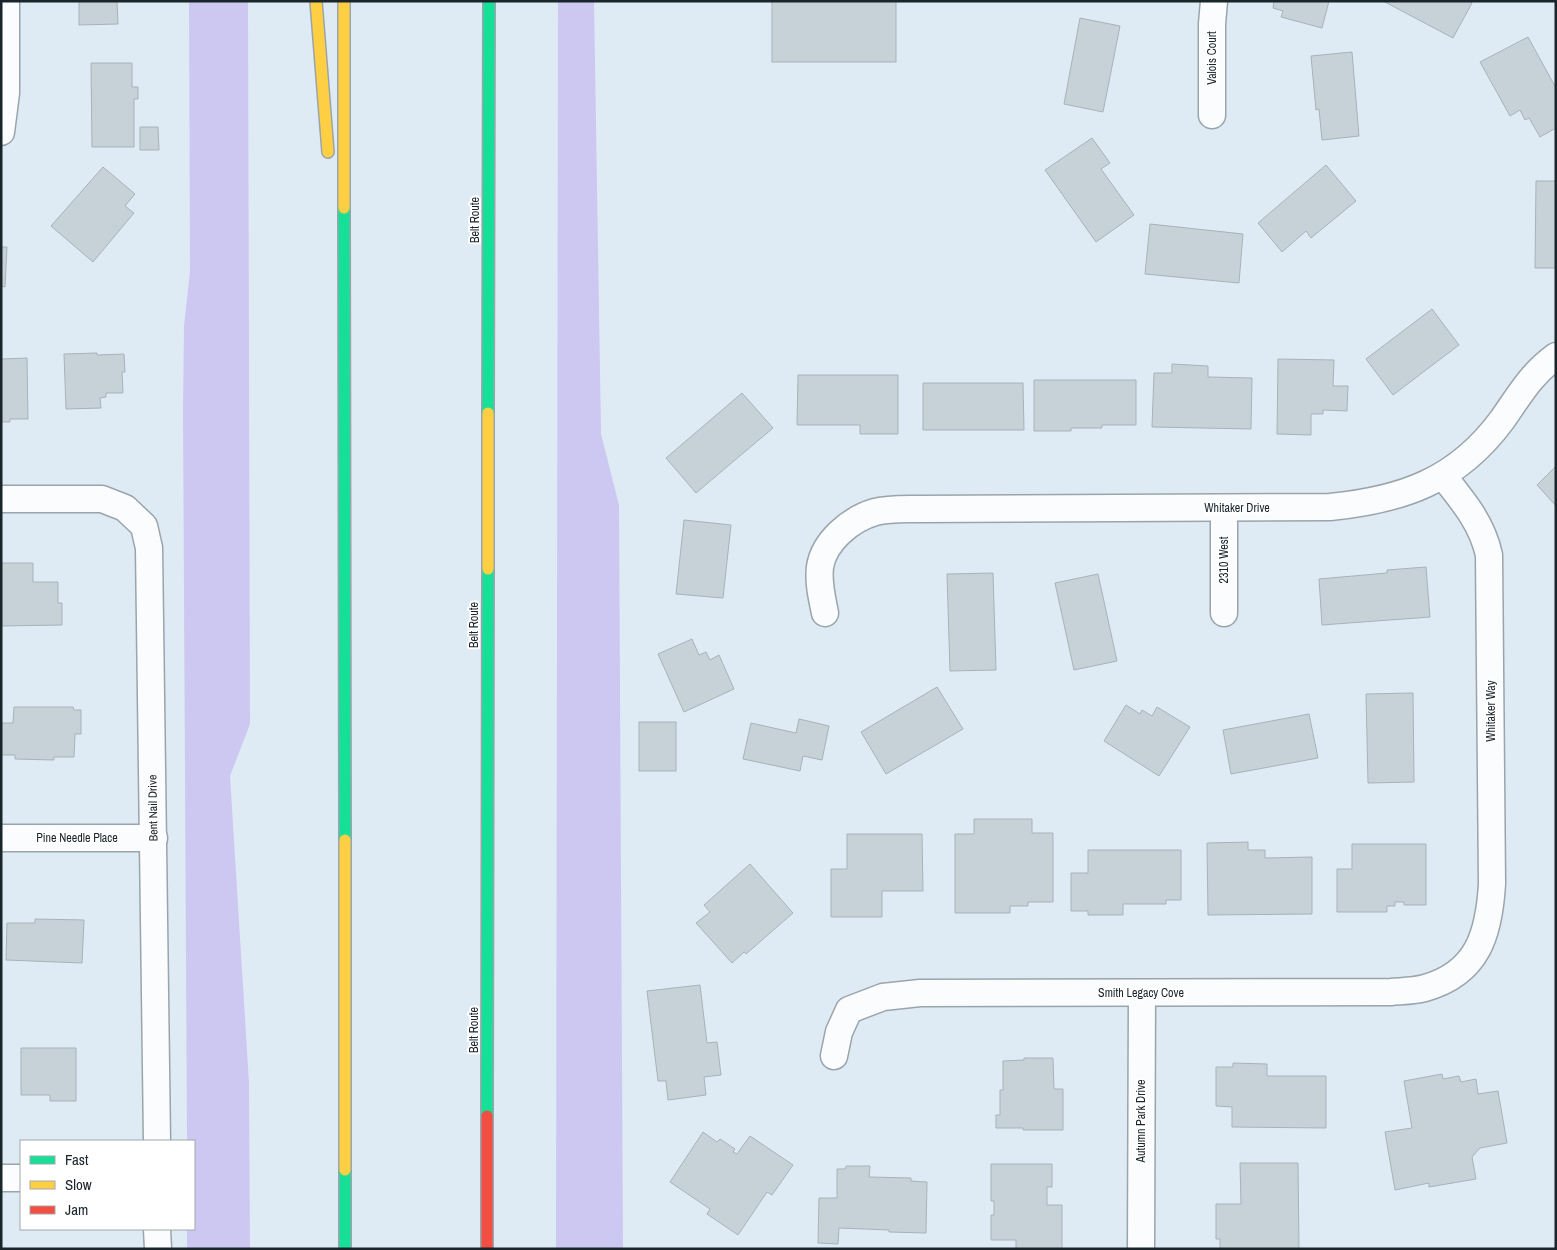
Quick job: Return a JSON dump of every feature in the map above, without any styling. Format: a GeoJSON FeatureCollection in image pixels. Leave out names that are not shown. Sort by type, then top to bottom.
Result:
{"type":"FeatureCollection","features":[{"type":"Feature","properties":{"kind":"highway"},"geometry":{"type":"LineString","coordinates":[[316,1],[329,160]]}},
{"type":"Feature","properties":{"kind":"highway"},"geometry":{"type":"LineString","coordinates":[[344,1],[345,1249]]}},
{"type":"Feature","properties":{"kind":"highway","name":"Belt Route"},"geometry":{"type":"LineString","coordinates":[[487,1249],[489,1]]}},
{"type":"Feature","properties":{"kind":"highway"},"geometry":{"type":"LineString","coordinates":[[332,200],[344,318]]}},
{"type":"Feature","properties":{"kind":"street"},"geometry":{"type":"LineString","coordinates":[[1,132],[6,93],[6,1]]}},
{"type":"Feature","properties":{"kind":"street","name":"Valois Court"},"geometry":{"type":"LineString","coordinates":[[1212,115],[1212,24],[1214,1]]}},
{"type":"Feature","properties":{"kind":"street","name":"Whitaker Drive"},"geometry":{"type":"LineString","coordinates":[[826,613],[820,590],[820,567],[827,550],[837,536],[848,526],[862,517],[876,512],[904,509],[1330,507],[1359,504],[1417,489],[1443,476],[1475,451],[1501,421],[1522,389],[1544,365],[1556,356]]}},
{"type":"Feature","properties":{"kind":"street","name":"Whitaker Way"},"geometry":{"type":"LineString","coordinates":[[1443,476],[1470,510],[1486,541],[1490,555],[1492,884],[1490,909],[1485,933],[1474,956]]}},
{"type":"Feature","properties":{"kind":"street","name":"Bent Nail Drive"},"geometry":{"type":"LineString","coordinates":[[1,500],[102,499],[126,508],[144,526],[149,548],[157,1140]]}},
{"type":"Feature","properties":{"kind":"street","name":"2310 West"},"geometry":{"type":"LineString","coordinates":[[1224,508],[1224,613]]}},
{"type":"Feature","properties":{"kind":"street","name":"Pine Needle Place"},"geometry":{"type":"LineString","coordinates":[[1,838],[154,838]]}},
{"type":"Feature","properties":{"kind":"street","name":"Smith Legacy Cove"},"geometry":{"type":"LineString","coordinates":[[834,1056],[839,1032],[849,1010],[883,997],[920,993],[1390,992],[1423,988],[1442,982],[1457,972],[1474,956]]}},
{"type":"Feature","properties":{"kind":"street","name":"Autumn Park Drive"},"geometry":{"type":"LineString","coordinates":[[1141,1249],[1142,993]]}},
{"type":"Feature","properties":{"kind":"street"},"geometry":{"type":"LineString","coordinates":[[1,1178],[20,1178]]}},
{"type":"Feature","properties":{"kind":"street"},"geometry":{"type":"LineString","coordinates":[[158,1230],[158,1249]]}},
{"type":"Feature","properties":{"kind":"shaded area"},"geometry":{"type":"Polygon","coordinates":[[[189,1],[248,1],[250,724],[230,776],[249,1083],[250,1249],[187,1249],[187,1230],[195,1230],[195,1140],[187,1140],[183,410],[184,326],[190,271],[189,1]]]}},
{"type":"Feature","properties":{"kind":"shaded area"},"geometry":{"type":"Polygon","coordinates":[[[558,1],[594,1],[601,434],[619,505],[623,1249],[556,1249],[558,1]]]}},
{"type":"Feature","properties":{"kind":"building"},"geometry":{"type":"Polygon","coordinates":[[[79,1],[117,1],[118,24],[79,25],[79,1]]]}},
{"type":"Feature","properties":{"kind":"building"},"geometry":{"type":"Polygon","coordinates":[[[772,1],[896,1],[896,62],[772,62],[772,1]]]}},
{"type":"Feature","properties":{"kind":"building"},"geometry":{"type":"Polygon","coordinates":[[[1274,1],[1329,1],[1322,28],[1281,17],[1283,11],[1273,8],[1274,1]]]}},
{"type":"Feature","properties":{"kind":"building"},"geometry":{"type":"Polygon","coordinates":[[[1383,1],[1469,1],[1472,3],[1453,38],[1383,1]]]}},
{"type":"Feature","properties":{"kind":"building"},"geometry":{"type":"Polygon","coordinates":[[[1080,18],[1120,26],[1103,112],[1064,104],[1080,18]]]}},
{"type":"Feature","properties":{"kind":"building"},"geometry":{"type":"Polygon","coordinates":[[[1528,37],[1556,88],[1556,128],[1540,137],[1529,118],[1525,120],[1520,110],[1510,116],[1480,62],[1528,37]]]}},
{"type":"Feature","properties":{"kind":"building"},"geometry":{"type":"Polygon","coordinates":[[[1352,52],[1359,136],[1322,140],[1319,109],[1316,110],[1311,56],[1352,52]]]}},
{"type":"Feature","properties":{"kind":"building"},"geometry":{"type":"Polygon","coordinates":[[[91,63],[132,63],[132,87],[138,87],[138,99],[134,99],[134,147],[92,147],[91,63]]]}},
{"type":"Feature","properties":{"kind":"building"},"geometry":{"type":"Polygon","coordinates":[[[140,127],[158,127],[159,150],[140,150],[140,127]]]}},
{"type":"Feature","properties":{"kind":"building"},"geometry":{"type":"Polygon","coordinates":[[[1092,138],[1110,163],[1101,169],[1134,215],[1096,242],[1045,170],[1092,138]]]}},
{"type":"Feature","properties":{"kind":"building"},"geometry":{"type":"Polygon","coordinates":[[[1326,165],[1356,201],[1311,238],[1306,231],[1282,252],[1258,223],[1326,165]]]}},
{"type":"Feature","properties":{"kind":"building"},"geometry":{"type":"Polygon","coordinates":[[[103,167],[135,194],[125,206],[134,213],[93,262],[51,226],[103,167]]]}},
{"type":"Feature","properties":{"kind":"building"},"geometry":{"type":"Polygon","coordinates":[[[1536,181],[1556,181],[1556,268],[1535,268],[1536,181]]]}},
{"type":"Feature","properties":{"kind":"building"},"geometry":{"type":"Polygon","coordinates":[[[1150,224],[1243,234],[1239,283],[1145,274],[1150,224]]]}},
{"type":"Feature","properties":{"kind":"building"},"geometry":{"type":"Polygon","coordinates":[[[1,247],[7,247],[5,287],[1,286],[1,247]]]}},
{"type":"Feature","properties":{"kind":"building"},"geometry":{"type":"Polygon","coordinates":[[[1432,309],[1459,345],[1393,395],[1366,359],[1432,309]]]}},
{"type":"Feature","properties":{"kind":"building"},"geometry":{"type":"Polygon","coordinates":[[[97,353],[97,355],[124,354],[125,372],[122,372],[123,393],[106,393],[106,397],[100,398],[101,408],[66,409],[64,354],[97,353]]]}},
{"type":"Feature","properties":{"kind":"building"},"geometry":{"type":"Polygon","coordinates":[[[27,358],[28,419],[10,419],[10,422],[1,422],[1,359],[27,358]]]}},
{"type":"Feature","properties":{"kind":"building"},"geometry":{"type":"Polygon","coordinates":[[[1278,359],[1334,360],[1333,386],[1348,386],[1347,411],[1323,410],[1323,414],[1311,414],[1311,435],[1277,434],[1278,359]]]}},
{"type":"Feature","properties":{"kind":"building"},"geometry":{"type":"Polygon","coordinates":[[[1172,364],[1208,366],[1208,377],[1252,378],[1251,429],[1152,427],[1154,373],[1172,373],[1172,364]]]}},
{"type":"Feature","properties":{"kind":"building"},"geometry":{"type":"Polygon","coordinates":[[[798,375],[898,375],[898,434],[860,434],[860,425],[797,425],[798,375]]]}},
{"type":"Feature","properties":{"kind":"building"},"geometry":{"type":"Polygon","coordinates":[[[1034,380],[1136,380],[1136,425],[1102,425],[1102,428],[1071,428],[1071,431],[1034,431],[1034,380]]]}},
{"type":"Feature","properties":{"kind":"building"},"geometry":{"type":"Polygon","coordinates":[[[923,383],[1023,383],[1024,430],[923,430],[923,383]]]}},
{"type":"Feature","properties":{"kind":"building"},"geometry":{"type":"Polygon","coordinates":[[[742,393],[773,428],[696,493],[666,458],[742,393]]]}},
{"type":"Feature","properties":{"kind":"building"},"geometry":{"type":"Polygon","coordinates":[[[1556,466],[1556,506],[1537,485],[1556,466]]]}},
{"type":"Feature","properties":{"kind":"building"},"geometry":{"type":"Polygon","coordinates":[[[684,520],[731,525],[723,598],[676,594],[684,520]]]}},
{"type":"Feature","properties":{"kind":"building"},"geometry":{"type":"Polygon","coordinates":[[[1,563],[33,563],[33,582],[58,582],[58,603],[62,603],[62,625],[1,626],[1,563]]]}},
{"type":"Feature","properties":{"kind":"building"},"geometry":{"type":"Polygon","coordinates":[[[1426,567],[1430,617],[1322,625],[1319,579],[1387,573],[1387,570],[1426,567]]]}},
{"type":"Feature","properties":{"kind":"building"},"geometry":{"type":"Polygon","coordinates":[[[993,573],[996,670],[950,671],[947,574],[993,573]]]}},
{"type":"Feature","properties":{"kind":"building"},"geometry":{"type":"Polygon","coordinates":[[[1098,574],[1117,661],[1074,670],[1055,583],[1098,574]]]}},
{"type":"Feature","properties":{"kind":"building"},"geometry":{"type":"Polygon","coordinates":[[[692,639],[699,655],[706,652],[710,660],[719,655],[734,689],[684,712],[658,654],[692,639]]]}},
{"type":"Feature","properties":{"kind":"building"},"geometry":{"type":"Polygon","coordinates":[[[937,687],[963,729],[886,774],[861,732],[937,687]]]}},
{"type":"Feature","properties":{"kind":"building"},"geometry":{"type":"Polygon","coordinates":[[[1413,693],[1414,782],[1368,783],[1366,694],[1413,693]]]}},
{"type":"Feature","properties":{"kind":"building"},"geometry":{"type":"Polygon","coordinates":[[[1126,705],[1140,714],[1142,710],[1152,716],[1157,707],[1190,727],[1159,776],[1104,741],[1126,705]]]}},
{"type":"Feature","properties":{"kind":"building"},"geometry":{"type":"Polygon","coordinates":[[[14,707],[73,707],[74,710],[81,710],[81,734],[75,734],[74,757],[54,757],[54,760],[15,759],[15,755],[1,755],[1,723],[13,723],[14,707]]]}},
{"type":"Feature","properties":{"kind":"building"},"geometry":{"type":"Polygon","coordinates":[[[1309,714],[1318,758],[1231,774],[1223,730],[1309,714]]]}},
{"type":"Feature","properties":{"kind":"building"},"geometry":{"type":"Polygon","coordinates":[[[799,719],[829,726],[822,760],[803,756],[800,771],[743,759],[751,723],[796,733],[799,719]]]}},
{"type":"Feature","properties":{"kind":"building"},"geometry":{"type":"Polygon","coordinates":[[[639,722],[676,722],[676,771],[639,771],[639,722]]]}},
{"type":"Feature","properties":{"kind":"building"},"geometry":{"type":"Polygon","coordinates":[[[974,819],[1032,819],[1032,833],[1053,833],[1053,902],[1028,902],[1028,906],[1010,906],[1010,913],[955,913],[955,834],[974,834],[974,819]]]}},
{"type":"Feature","properties":{"kind":"building"},"geometry":{"type":"Polygon","coordinates":[[[847,834],[922,834],[923,891],[882,891],[882,917],[831,917],[831,869],[847,869],[847,834]]]}},
{"type":"Feature","properties":{"kind":"building"},"geometry":{"type":"Polygon","coordinates":[[[1248,842],[1248,850],[1265,850],[1265,858],[1312,857],[1312,914],[1208,915],[1207,843],[1248,842]]]}},
{"type":"Feature","properties":{"kind":"building"},"geometry":{"type":"Polygon","coordinates":[[[1352,844],[1426,844],[1426,905],[1404,905],[1404,902],[1395,902],[1395,906],[1387,906],[1387,912],[1337,912],[1337,869],[1352,869],[1352,844]]]}},
{"type":"Feature","properties":{"kind":"building"},"geometry":{"type":"Polygon","coordinates":[[[1088,850],[1181,850],[1181,900],[1166,900],[1166,904],[1123,904],[1123,915],[1088,915],[1088,911],[1071,911],[1071,873],[1088,873],[1088,850]]]}},
{"type":"Feature","properties":{"kind":"building"},"geometry":{"type":"Polygon","coordinates":[[[750,864],[793,913],[746,954],[744,952],[732,963],[696,923],[710,912],[704,905],[750,864]]]}},
{"type":"Feature","properties":{"kind":"building"},"geometry":{"type":"Polygon","coordinates":[[[35,919],[84,920],[82,963],[6,960],[7,923],[35,923],[35,919]]]}},
{"type":"Feature","properties":{"kind":"building"},"geometry":{"type":"Polygon","coordinates":[[[700,985],[707,1043],[717,1042],[721,1075],[704,1077],[706,1095],[668,1100],[666,1081],[658,1081],[647,991],[700,985]]]}},
{"type":"Feature","properties":{"kind":"building"},"geometry":{"type":"Polygon","coordinates":[[[21,1048],[76,1048],[76,1101],[50,1101],[50,1095],[21,1095],[21,1048]]]}},
{"type":"Feature","properties":{"kind":"building"},"geometry":{"type":"Polygon","coordinates":[[[1024,1058],[1053,1058],[1054,1089],[1063,1089],[1063,1130],[996,1128],[996,1115],[1000,1115],[1000,1090],[1003,1090],[1003,1061],[1024,1060],[1024,1058]]]}},
{"type":"Feature","properties":{"kind":"building"},"geometry":{"type":"Polygon","coordinates":[[[1233,1063],[1267,1064],[1267,1076],[1326,1076],[1326,1128],[1232,1127],[1232,1107],[1216,1106],[1216,1067],[1233,1067],[1233,1063]]]}},
{"type":"Feature","properties":{"kind":"building"},"geometry":{"type":"Polygon","coordinates":[[[1442,1074],[1443,1079],[1459,1076],[1461,1082],[1476,1079],[1478,1094],[1498,1091],[1507,1143],[1480,1148],[1472,1157],[1476,1179],[1429,1187],[1429,1183],[1395,1190],[1385,1132],[1412,1128],[1404,1081],[1442,1074]]]}},
{"type":"Feature","properties":{"kind":"building"},"geometry":{"type":"Polygon","coordinates":[[[703,1132],[717,1142],[720,1139],[735,1149],[733,1152],[737,1154],[750,1136],[793,1165],[772,1195],[767,1192],[738,1235],[707,1214],[710,1209],[670,1182],[703,1132]]]}},
{"type":"Feature","properties":{"kind":"building"},"geometry":{"type":"Polygon","coordinates":[[[1240,1163],[1298,1163],[1299,1249],[1220,1249],[1220,1239],[1216,1239],[1216,1204],[1241,1204],[1240,1163]]]}},
{"type":"Feature","properties":{"kind":"building"},"geometry":{"type":"Polygon","coordinates":[[[991,1164],[1052,1164],[1052,1187],[1047,1187],[1047,1205],[1062,1205],[1062,1249],[1016,1249],[1016,1240],[991,1240],[991,1215],[994,1215],[994,1201],[991,1201],[991,1164]]]}},
{"type":"Feature","properties":{"kind":"building"},"geometry":{"type":"Polygon","coordinates":[[[846,1166],[870,1166],[869,1177],[911,1178],[911,1181],[927,1182],[926,1233],[839,1228],[838,1244],[818,1243],[819,1198],[837,1198],[837,1169],[845,1169],[846,1166]]]}},
{"type":"Feature","properties":{"kind":"traffic: fast"},"geometry":{"type":"LineString","coordinates":[[488,413],[489,1]]}},
{"type":"Feature","properties":{"kind":"traffic: fast"},"geometry":{"type":"LineString","coordinates":[[344,208],[345,840]]}},
{"type":"Feature","properties":{"kind":"traffic: fast"},"geometry":{"type":"LineString","coordinates":[[487,1116],[488,569]]}},
{"type":"Feature","properties":{"kind":"traffic: fast"},"geometry":{"type":"LineString","coordinates":[[345,1170],[345,1249]]}},
{"type":"Feature","properties":{"kind":"traffic: slow"},"geometry":{"type":"LineString","coordinates":[[316,1],[328,152]]}},
{"type":"Feature","properties":{"kind":"traffic: slow"},"geometry":{"type":"LineString","coordinates":[[344,1],[344,208]]}},
{"type":"Feature","properties":{"kind":"traffic: slow"},"geometry":{"type":"LineString","coordinates":[[488,413],[488,569]]}},
{"type":"Feature","properties":{"kind":"traffic: slow"},"geometry":{"type":"LineString","coordinates":[[345,840],[345,1170]]}},
{"type":"Feature","properties":{"kind":"traffic: jam"},"geometry":{"type":"LineString","coordinates":[[487,1116],[487,1249]]}}]}
